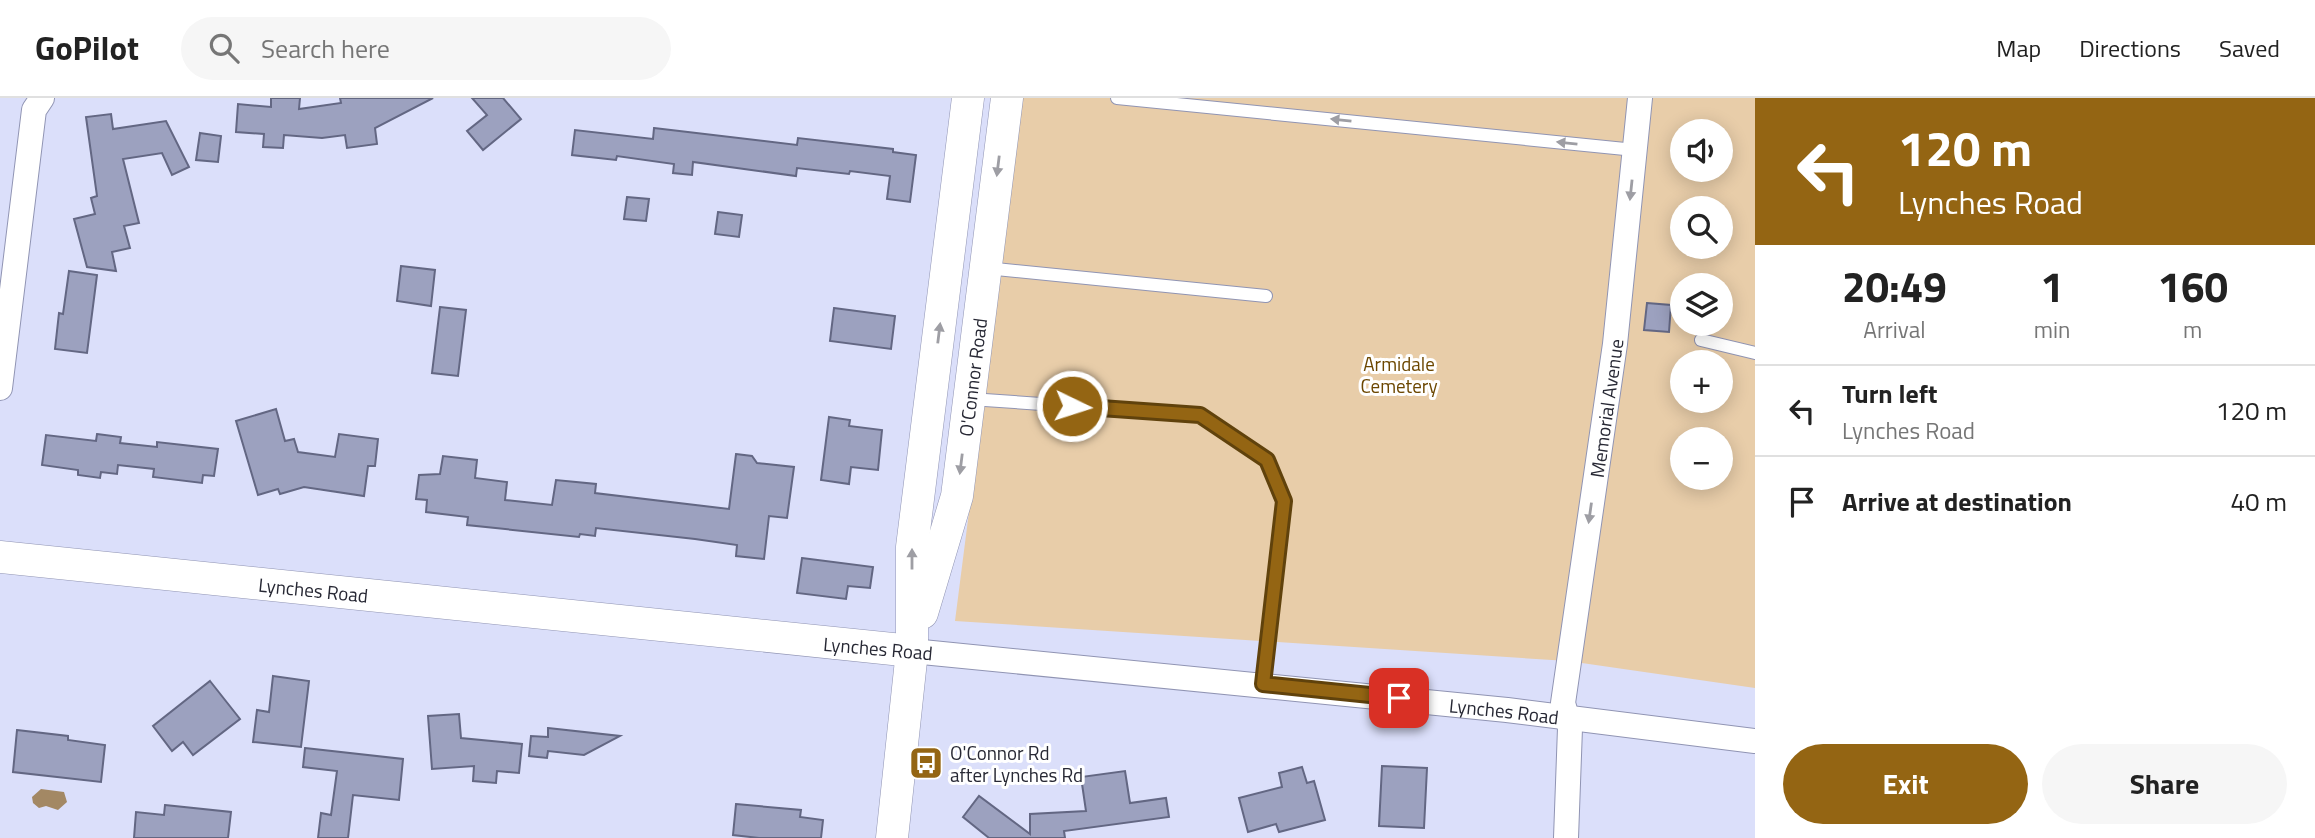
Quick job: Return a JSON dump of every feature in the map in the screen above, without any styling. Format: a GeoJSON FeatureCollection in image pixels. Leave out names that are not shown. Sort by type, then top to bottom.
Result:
{"type":"FeatureCollection","features":[{"type":"Feature","properties":{"kind":"street"},"geometry":{"type":"LineString","coordinates":[[0,388],[34,110],[43,98]]}},
{"type":"Feature","properties":{"kind":"street","name":"O'Connor Road"},"geometry":{"type":"LineString","coordinates":[[892,838],[912,652],[912,547],[968,98]]}},
{"type":"Feature","properties":{"kind":"street","name":"O'Connor Road"},"geometry":{"type":"LineString","coordinates":[[912,652],[957,496],[1007,98]]}},
{"type":"Feature","properties":{"kind":"street","name":"Memorial Avenue"},"geometry":{"type":"LineString","coordinates":[[1566,838],[1570,728],[1563,703],[1615,344],[1640,98]]}},
{"type":"Feature","properties":{"kind":"street","name":"Lynches Road"},"geometry":{"type":"LineString","coordinates":[[0,557],[912,652],[1263,684],[1567,716],[1755,741]]}},
{"type":"Feature","properties":{"kind":"lane"},"geometry":{"type":"LineString","coordinates":[[1116,98],[1635,150]]}},
{"type":"Feature","properties":{"kind":"lane"},"geometry":{"type":"LineString","coordinates":[[985,268],[1266,296]]}},
{"type":"Feature","properties":{"kind":"lane"},"geometry":{"type":"LineString","coordinates":[[1700,340],[1755,353]]}},
{"type":"Feature","properties":{"kind":"lane"},"geometry":{"type":"LineString","coordinates":[[970,399],[1200,415],[1267,460],[1284,501],[1263,684]]}},
{"type":"Feature","properties":{"kind":"green space","name":"Armidale Cemetery"},"geometry":{"type":"Polygon","coordinates":[[[1017,98],[1755,98],[1755,688],[1568,661],[955,621],[1000,270],[1017,98]]]}},
{"type":"Feature","properties":{"kind":"shaded area"},"geometry":{"type":"Polygon","coordinates":[[[41,789],[64,792],[67,802],[58,810],[46,806],[39,808],[33,803],[32,797],[41,789]]]}},
{"type":"Feature","properties":{"kind":"building"},"geometry":{"type":"Polygon","coordinates":[[[271,98],[300,98],[299,109],[341,103],[340,98],[433,98],[375,128],[377,144],[347,148],[345,135],[322,138],[284,135],[283,148],[263,147],[264,134],[236,132],[238,104],[271,107],[271,98]]]}},
{"type":"Feature","properties":{"kind":"building"},"geometry":{"type":"Polygon","coordinates":[[[472,98],[503,98],[521,119],[483,150],[467,131],[487,115],[472,98]]]}},
{"type":"Feature","properties":{"kind":"building"},"geometry":{"type":"Polygon","coordinates":[[[111,114],[113,129],[166,121],[189,167],[172,175],[162,153],[123,159],[139,223],[124,226],[130,248],[112,252],[116,271],[87,267],[74,219],[95,214],[91,198],[97,196],[86,117],[111,114]]]}},
{"type":"Feature","properties":{"kind":"building"},"geometry":{"type":"Polygon","coordinates":[[[654,128],[797,145],[798,138],[893,149],[893,152],[916,155],[910,202],[887,199],[890,176],[797,168],[796,176],[693,162],[692,175],[673,173],[674,164],[617,156],[616,160],[572,155],[575,130],[653,139],[654,128]]]}},
{"type":"Feature","properties":{"kind":"building"},"geometry":{"type":"Polygon","coordinates":[[[200,133],[221,136],[218,162],[196,160],[200,133]]]}},
{"type":"Feature","properties":{"kind":"building"},"geometry":{"type":"Polygon","coordinates":[[[627,197],[649,199],[646,221],[624,219],[627,197]]]}},
{"type":"Feature","properties":{"kind":"building"},"geometry":{"type":"Polygon","coordinates":[[[718,212],[742,215],[739,237],[715,234],[718,212]]]}},
{"type":"Feature","properties":{"kind":"building"},"geometry":{"type":"Polygon","coordinates":[[[401,266],[435,270],[431,306],[397,301],[401,266]]]}},
{"type":"Feature","properties":{"kind":"building"},"geometry":{"type":"Polygon","coordinates":[[[69,271],[97,275],[87,353],[55,349],[59,313],[63,314],[69,271]]]}},
{"type":"Feature","properties":{"kind":"building"},"geometry":{"type":"Polygon","coordinates":[[[1647,303],[1670,305],[1669,332],[1644,330],[1647,303]]]}},
{"type":"Feature","properties":{"kind":"building"},"geometry":{"type":"Polygon","coordinates":[[[440,307],[466,310],[458,376],[432,373],[440,307]]]}},
{"type":"Feature","properties":{"kind":"building"},"geometry":{"type":"Polygon","coordinates":[[[834,308],[895,316],[891,349],[830,341],[834,308]]]}},
{"type":"Feature","properties":{"kind":"building"},"geometry":{"type":"Polygon","coordinates":[[[276,409],[285,441],[294,439],[298,452],[335,457],[339,434],[378,439],[375,466],[368,466],[364,496],[304,487],[280,494],[278,489],[258,495],[236,421],[276,409]]]}},
{"type":"Feature","properties":{"kind":"building"},"geometry":{"type":"Polygon","coordinates":[[[829,417],[850,420],[849,426],[882,430],[878,470],[851,467],[849,484],[821,480],[829,417]]]}},
{"type":"Feature","properties":{"kind":"building"},"geometry":{"type":"Polygon","coordinates":[[[97,434],[121,437],[120,443],[157,447],[157,442],[218,449],[214,476],[203,475],[202,483],[153,477],[154,469],[118,465],[117,474],[101,472],[100,478],[78,475],[78,470],[42,465],[46,435],[96,441],[97,434]]]}},
{"type":"Feature","properties":{"kind":"building"},"geometry":{"type":"Polygon","coordinates":[[[736,454],[752,456],[757,463],[794,467],[787,518],[769,516],[764,559],[736,556],[737,545],[695,539],[596,528],[595,536],[580,534],[579,537],[467,525],[468,517],[426,512],[427,500],[416,499],[419,475],[440,474],[443,456],[477,460],[475,478],[507,482],[505,500],[552,505],[556,480],[596,484],[595,493],[729,509],[736,454]]]}},
{"type":"Feature","properties":{"kind":"building"},"geometry":{"type":"Polygon","coordinates":[[[802,558],[873,567],[870,588],[848,586],[846,599],[797,593],[802,558]]]}},
{"type":"Feature","properties":{"kind":"building"},"geometry":{"type":"Polygon","coordinates":[[[273,676],[309,681],[301,747],[253,742],[257,710],[269,712],[273,676]]]}},
{"type":"Feature","properties":{"kind":"building"},"geometry":{"type":"Polygon","coordinates":[[[210,681],[240,719],[193,755],[183,742],[172,751],[153,726],[210,681]]]}},
{"type":"Feature","properties":{"kind":"building"},"geometry":{"type":"Polygon","coordinates":[[[459,714],[461,738],[522,744],[519,773],[497,771],[496,783],[473,781],[474,766],[432,769],[428,716],[459,714]]]}},
{"type":"Feature","properties":{"kind":"building"},"geometry":{"type":"Polygon","coordinates":[[[548,728],[620,736],[584,755],[548,751],[547,758],[529,756],[531,736],[548,737],[548,728]]]}},
{"type":"Feature","properties":{"kind":"building"},"geometry":{"type":"Polygon","coordinates":[[[17,730],[68,736],[68,740],[105,745],[101,782],[13,772],[17,730]]]}},
{"type":"Feature","properties":{"kind":"building"},"geometry":{"type":"Polygon","coordinates":[[[305,748],[403,759],[399,800],[353,795],[348,838],[318,838],[321,813],[331,815],[337,771],[303,767],[305,748]]]}},
{"type":"Feature","properties":{"kind":"building"},"geometry":{"type":"Polygon","coordinates":[[[1382,766],[1427,768],[1424,828],[1379,826],[1382,766]]]}},
{"type":"Feature","properties":{"kind":"building"},"geometry":{"type":"Polygon","coordinates":[[[1302,767],[1307,783],[1314,781],[1325,820],[1279,832],[1276,824],[1248,832],[1239,798],[1282,787],[1279,773],[1302,767]]]}},
{"type":"Feature","properties":{"kind":"building"},"geometry":{"type":"Polygon","coordinates":[[[1125,771],[1130,803],[1166,798],[1169,817],[1064,831],[1065,838],[989,838],[963,817],[979,796],[1030,834],[1030,814],[1086,811],[1081,777],[1125,771]]]}},
{"type":"Feature","properties":{"kind":"building"},"geometry":{"type":"Polygon","coordinates":[[[736,804],[801,810],[800,817],[823,820],[821,838],[759,838],[733,835],[736,804]]]}},
{"type":"Feature","properties":{"kind":"building"},"geometry":{"type":"Polygon","coordinates":[[[165,805],[231,812],[228,838],[134,838],[136,812],[164,815],[165,805]]]}},
{"type":"Feature","properties":{"kind":"place","name":"O'Connor Rd after Lynches Rd"},"geometry":{"type":"Point","coordinates":[926,763]}},
{"type":"Feature","properties":{"kind":"route"},"geometry":{"type":"LineString","coordinates":[[1072,406],[1200,415],[1267,460],[1284,501],[1263,684],[1399,698]]}}]}
